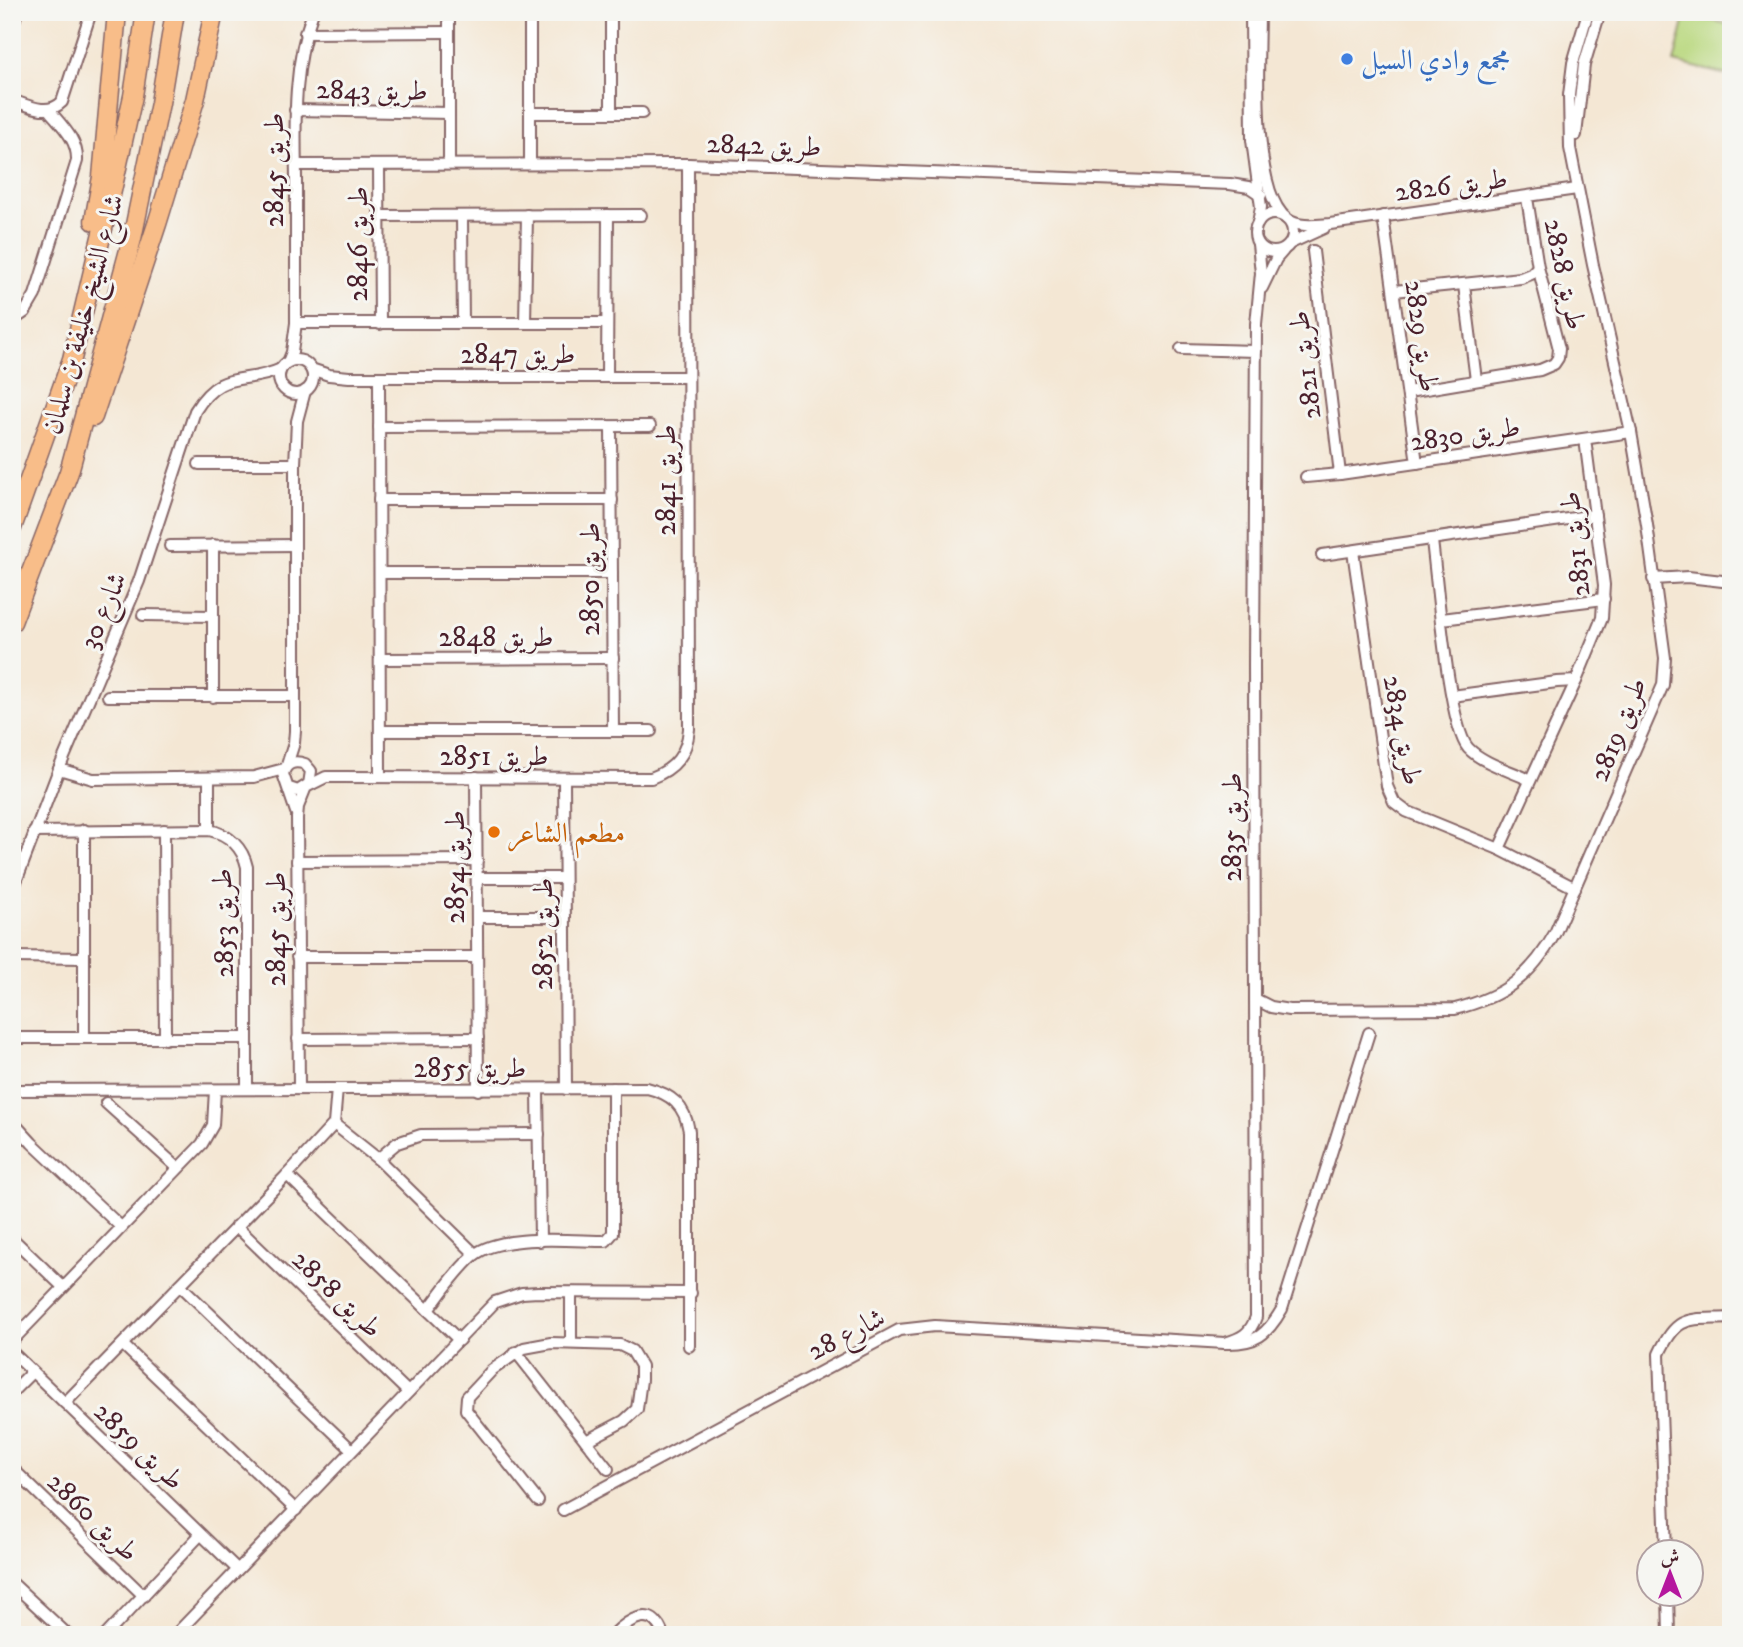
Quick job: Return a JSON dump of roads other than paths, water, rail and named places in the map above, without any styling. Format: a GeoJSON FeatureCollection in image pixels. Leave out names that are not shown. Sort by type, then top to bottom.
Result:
{"type":"FeatureCollection","features":[{"type":"Feature","properties":{"kind":"highway"},"geometry":{"type":"LineString","coordinates":[[54,407],[86,268],[102,177],[117,12]]}},
{"type":"Feature","properties":{"kind":"highway","name":"شارع الشيخ خليفة بن سلمان"},"geometry":{"type":"LineString","coordinates":[[12,528],[72,359],[133,96],[146,12]]}},
{"type":"Feature","properties":{"kind":"highway","name":"شارع الشيخ خليفة بن سلمان"},"geometry":{"type":"LineString","coordinates":[[12,621],[69,472],[132,239],[160,103],[175,12]]}},
{"type":"Feature","properties":{"kind":"highway"},"geometry":{"type":"LineString","coordinates":[[69,472],[99,403],[157,224],[195,100],[214,12]]}},
{"type":"Feature","properties":{"kind":"street"},"geometry":{"type":"LineString","coordinates":[[12,28],[17,12]]}},
{"type":"Feature","properties":{"kind":"street"},"geometry":{"type":"LineString","coordinates":[[12,100],[40,109],[50,110],[59,106],[65,97],[91,12]]}},
{"type":"Feature","properties":{"kind":"street","name":"طريق 2845"},"geometry":{"type":"LineString","coordinates":[[285,366],[296,327],[295,110],[305,33],[313,12]]}},
{"type":"Feature","properties":{"kind":"street","name":"طريق 2843"},"geometry":{"type":"LineString","coordinates":[[449,12],[449,164]]}},
{"type":"Feature","properties":{"kind":"street"},"geometry":{"type":"LineString","coordinates":[[530,12],[530,164]]}},
{"type":"Feature","properties":{"kind":"street"},"geometry":{"type":"LineString","coordinates":[[611,12],[611,113]]}},
{"type":"Feature","properties":{"kind":"street"},"geometry":{"type":"LineString","coordinates":[[1251,12],[1252,139],[1261,175],[1275,203],[1293,227],[1289,245],[1272,252],[1258,244],[1255,234],[1261,195],[1261,175],[1259,120],[1259,12]]}},
{"type":"Feature","properties":{"kind":"street","name":"طريق 2819"},"geometry":{"type":"LineString","coordinates":[[1255,999],[1271,1007],[1289,1010],[1455,1009],[1479,1003],[1518,981],[1533,966],[1555,933],[1663,685],[1665,658],[1647,525],[1631,432],[1577,189],[1570,143],[1588,12]]}},
{"type":"Feature","properties":{"kind":"street","name":"طريق 2819"},"geometry":{"type":"LineString","coordinates":[[1579,64],[1600,12]]}},
{"type":"Feature","properties":{"kind":"street","name":"طريق 2843"},"geometry":{"type":"LineString","coordinates":[[305,33],[449,32]]}},
{"type":"Feature","properties":{"kind":"street"},"geometry":{"type":"LineString","coordinates":[[12,321],[25,312],[35,296],[77,162],[72,140],[50,110]]}},
{"type":"Feature","properties":{"kind":"street","name":"طريق 2843"},"geometry":{"type":"LineString","coordinates":[[295,110],[449,113]]}},
{"type":"Feature","properties":{"kind":"street"},"geometry":{"type":"LineString","coordinates":[[531,114],[642,113]]}},
{"type":"Feature","properties":{"kind":"street","name":"طريق 2842"},"geometry":{"type":"LineString","coordinates":[[296,165],[688,164],[1230,184],[1249,187],[1261,195]]}},
{"type":"Feature","properties":{"kind":"street","name":"طريق 2841"},"geometry":{"type":"LineString","coordinates":[[651,778],[664,774],[675,766],[688,742],[688,164]]}},
{"type":"Feature","properties":{"kind":"street","name":"طريق 2846"},"geometry":{"type":"LineString","coordinates":[[379,165],[380,324]]}},
{"type":"Feature","properties":{"kind":"street","name":"طريق 2842"},"geometry":{"type":"LineString","coordinates":[[1230,184],[1261,175]]}},
{"type":"Feature","properties":{"kind":"street","name":"طريق 2826"},"geometry":{"type":"LineString","coordinates":[[1286,218],[1296,223],[1330,224],[1577,189]]}},
{"type":"Feature","properties":{"kind":"street","name":"طريق 2828"},"geometry":{"type":"LineString","coordinates":[[1408,392],[1548,368],[1558,358],[1558,340],[1538,267],[1527,198]]}},
{"type":"Feature","properties":{"kind":"street"},"geometry":{"type":"LineString","coordinates":[[1258,223],[1271,214],[1286,218]]}},
{"type":"Feature","properties":{"kind":"street"},"geometry":{"type":"LineString","coordinates":[[525,323],[527,215]]}},
{"type":"Feature","properties":{"kind":"street"},"geometry":{"type":"LineString","coordinates":[[607,376],[608,215]]}},
{"type":"Feature","properties":{"kind":"street"},"geometry":{"type":"LineString","coordinates":[[379,216],[641,215]]}},
{"type":"Feature","properties":{"kind":"street"},"geometry":{"type":"LineString","coordinates":[[462,216],[463,323]]}},
{"type":"Feature","properties":{"kind":"street","name":"طريق 2829"},"geometry":{"type":"LineString","coordinates":[[1383,216],[1417,463]]}},
{"type":"Feature","properties":{"kind":"street","name":"طريق 2826"},"geometry":{"type":"LineString","coordinates":[[1289,245],[1330,224]]}},
{"type":"Feature","properties":{"kind":"street","name":"طريق 2835"},"geometry":{"type":"LineString","coordinates":[[1225,1343],[1246,1335],[1252,1329],[1256,1317],[1254,651],[1256,351],[1261,273],[1258,244]]}},
{"type":"Feature","properties":{"kind":"street","name":"طريق 2835"},"geometry":{"type":"LineString","coordinates":[[1259,294],[1276,259],[1289,245]]}},
{"type":"Feature","properties":{"kind":"street","name":"طريق 2821"},"geometry":{"type":"LineString","coordinates":[[1313,251],[1340,474]]}},
{"type":"Feature","properties":{"kind":"street"},"geometry":{"type":"LineString","coordinates":[[1394,291],[1521,278],[1538,267]]}},
{"type":"Feature","properties":{"kind":"street"},"geometry":{"type":"LineString","coordinates":[[1464,285],[1476,380]]}},
{"type":"Feature","properties":{"kind":"street","name":"طريق 2846"},"geometry":{"type":"LineString","coordinates":[[296,327],[607,323]]}},
{"type":"Feature","properties":{"kind":"street","name":"طريق 2845"},"geometry":{"type":"LineString","coordinates":[[296,327],[308,365]]}},
{"type":"Feature","properties":{"kind":"street"},"geometry":{"type":"LineString","coordinates":[[1181,349],[1256,351]]}},
{"type":"Feature","properties":{"kind":"street"},"geometry":{"type":"LineString","coordinates":[[254,777],[298,791],[306,787],[311,780],[296,743],[295,731],[295,464],[297,421],[308,388],[308,365],[296,360],[285,366],[284,387],[297,421]]}},
{"type":"Feature","properties":{"kind":"street","name":"طريق 2847"},"geometry":{"type":"LineString","coordinates":[[308,365],[329,375],[349,377],[688,377]]}},
{"type":"Feature","properties":{"kind":"street","name":"شارع 30"},"geometry":{"type":"LineString","coordinates":[[12,892],[59,769],[139,581],[195,411],[209,392],[218,385],[231,379],[256,376],[285,366]]}},
{"type":"Feature","properties":{"kind":"street","name":"شارع 30"},"geometry":{"type":"LineString","coordinates":[[256,376],[284,387]]}},
{"type":"Feature","properties":{"kind":"street","name":"طريق 2847"},"geometry":{"type":"LineString","coordinates":[[308,388],[330,379],[349,377]]}},
{"type":"Feature","properties":{"kind":"street"},"geometry":{"type":"LineString","coordinates":[[379,377],[380,777]]}},
{"type":"Feature","properties":{"kind":"street"},"geometry":{"type":"LineString","coordinates":[[284,387],[296,394],[308,388]]}},
{"type":"Feature","properties":{"kind":"street"},"geometry":{"type":"LineString","coordinates":[[379,427],[650,426]]}},
{"type":"Feature","properties":{"kind":"street","name":"طريق 2850"},"geometry":{"type":"LineString","coordinates":[[611,427],[613,730]]}},
{"type":"Feature","properties":{"kind":"street","name":"طريق 2830"},"geometry":{"type":"LineString","coordinates":[[1306,477],[1631,432]]}},
{"type":"Feature","properties":{"kind":"street","name":"طريق 2831"},"geometry":{"type":"LineString","coordinates":[[1499,849],[1576,681],[1601,618],[1604,599],[1585,439]]}},
{"type":"Feature","properties":{"kind":"street"},"geometry":{"type":"LineString","coordinates":[[199,464],[295,464]]}},
{"type":"Feature","properties":{"kind":"street"},"geometry":{"type":"LineString","coordinates":[[379,500],[612,500]]}},
{"type":"Feature","properties":{"kind":"street"},"geometry":{"type":"LineString","coordinates":[[1322,555],[1595,515]]}},
{"type":"Feature","properties":{"kind":"street"},"geometry":{"type":"LineString","coordinates":[[1432,541],[1452,696],[1459,730],[1466,746],[1479,756],[1530,780]]}},
{"type":"Feature","properties":{"kind":"street"},"geometry":{"type":"LineString","coordinates":[[213,545],[213,696]]}},
{"type":"Feature","properties":{"kind":"street"},"geometry":{"type":"LineString","coordinates":[[170,546],[295,545]]}},
{"type":"Feature","properties":{"kind":"street","name":"طريق 2834"},"geometry":{"type":"LineString","coordinates":[[1353,551],[1390,794],[1394,802],[1406,811],[1499,849],[1575,888]]}},
{"type":"Feature","properties":{"kind":"street"},"geometry":{"type":"LineString","coordinates":[[380,573],[612,573]]}},
{"type":"Feature","properties":{"kind":"street"},"geometry":{"type":"LineString","coordinates":[[1653,579],[1688,577],[1731,582]]}},
{"type":"Feature","properties":{"kind":"street"},"geometry":{"type":"LineString","coordinates":[[1442,619],[1604,599]]}},
{"type":"Feature","properties":{"kind":"street"},"geometry":{"type":"LineString","coordinates":[[143,615],[212,616]]}},
{"type":"Feature","properties":{"kind":"street","name":"طريق 2848"},"geometry":{"type":"LineString","coordinates":[[380,659],[612,658]]}},
{"type":"Feature","properties":{"kind":"street"},"geometry":{"type":"LineString","coordinates":[[1452,696],[1576,681]]}},
{"type":"Feature","properties":{"kind":"street"},"geometry":{"type":"LineString","coordinates":[[108,696],[295,696]]}},
{"type":"Feature","properties":{"kind":"street"},"geometry":{"type":"LineString","coordinates":[[287,786],[282,774],[295,731]]}},
{"type":"Feature","properties":{"kind":"street"},"geometry":{"type":"LineString","coordinates":[[380,731],[651,731]]}},
{"type":"Feature","properties":{"kind":"street"},"geometry":{"type":"LineString","coordinates":[[59,769],[93,779],[209,778],[254,777],[286,767],[293,762],[307,765]]}},
{"type":"Feature","properties":{"kind":"street","name":"طريق 2851"},"geometry":{"type":"LineString","coordinates":[[307,765],[317,772],[336,777]]}},
{"type":"Feature","properties":{"kind":"street","name":"طريق 2851"},"geometry":{"type":"LineString","coordinates":[[306,787],[326,778],[336,777],[651,778]]}},
{"type":"Feature","properties":{"kind":"street"},"geometry":{"type":"LineString","coordinates":[[209,778],[209,830]]}},
{"type":"Feature","properties":{"kind":"street","name":"طريق 2854"},"geometry":{"type":"LineString","coordinates":[[476,778],[478,1090]]}},
{"type":"Feature","properties":{"kind":"street","name":"طريق 2852"},"geometry":{"type":"LineString","coordinates":[[564,778],[566,1089]]}},
{"type":"Feature","properties":{"kind":"street","name":"طريق 2845"},"geometry":{"type":"LineString","coordinates":[[287,786],[297,818]]}},
{"type":"Feature","properties":{"kind":"street","name":"طريق 2845"},"geometry":{"type":"LineString","coordinates":[[299,1089],[297,818],[298,807],[306,787]]}},
{"type":"Feature","properties":{"kind":"street"},"geometry":{"type":"LineString","coordinates":[[84,1038],[85,830]]}},
{"type":"Feature","properties":{"kind":"street","name":"طريق 2853"},"geometry":{"type":"LineString","coordinates":[[164,830],[165,1039]]}},
{"type":"Feature","properties":{"kind":"street","name":"طريق 2853"},"geometry":{"type":"LineString","coordinates":[[34,832],[209,830],[219,832],[238,846],[247,867],[247,1088]]}},
{"type":"Feature","properties":{"kind":"street"},"geometry":{"type":"LineString","coordinates":[[297,862],[477,860]]}},
{"type":"Feature","properties":{"kind":"street"},"geometry":{"type":"LineString","coordinates":[[477,878],[564,878]]}},
{"type":"Feature","properties":{"kind":"street"},"geometry":{"type":"LineString","coordinates":[[477,917],[565,917]]}},
{"type":"Feature","properties":{"kind":"street"},"geometry":{"type":"LineString","coordinates":[[12,957],[85,958]]}},
{"type":"Feature","properties":{"kind":"street","name":"طريق 2854"},"geometry":{"type":"LineString","coordinates":[[297,957],[477,957]]}},
{"type":"Feature","properties":{"kind":"street","name":"طريق 2819"},"geometry":{"type":"LineString","coordinates":[[1256,1024],[1289,1010]]}},
{"type":"Feature","properties":{"kind":"street","name":"شارع 28"},"geometry":{"type":"LineString","coordinates":[[563,1510],[899,1330],[946,1326],[1225,1343],[1255,1340],[1274,1323],[1282,1309],[1368,1033]]}},
{"type":"Feature","properties":{"kind":"street"},"geometry":{"type":"LineString","coordinates":[[12,1038],[247,1038]]}},
{"type":"Feature","properties":{"kind":"street"},"geometry":{"type":"LineString","coordinates":[[298,1039],[478,1038]]}},
{"type":"Feature","properties":{"kind":"street"},"geometry":{"type":"LineString","coordinates":[[428,1310],[475,1254],[508,1242],[606,1241],[611,1238],[612,1088]]}},
{"type":"Feature","properties":{"kind":"street","name":"طريق 2855"},"geometry":{"type":"LineString","coordinates":[[12,1090],[647,1088],[662,1091],[671,1096],[687,1116],[689,1132],[689,1346]]}},
{"type":"Feature","properties":{"kind":"street"},"geometry":{"type":"LineString","coordinates":[[65,1403],[334,1124],[337,1089]]}},
{"type":"Feature","properties":{"kind":"street"},"geometry":{"type":"LineString","coordinates":[[12,1341],[208,1136],[213,1125],[215,1090]]}},
{"type":"Feature","properties":{"kind":"street"},"geometry":{"type":"LineString","coordinates":[[538,1090],[540,1241]]}},
{"type":"Feature","properties":{"kind":"street"},"geometry":{"type":"LineString","coordinates":[[106,1103],[178,1168]]}},
{"type":"Feature","properties":{"kind":"street"},"geometry":{"type":"LineString","coordinates":[[12,1121],[23,1135],[121,1227]]}},
{"type":"Feature","properties":{"kind":"street"},"geometry":{"type":"LineString","coordinates":[[334,1124],[378,1159],[475,1254]]}},
{"type":"Feature","properties":{"kind":"street"},"geometry":{"type":"LineString","coordinates":[[378,1159],[407,1137],[539,1134]]}},
{"type":"Feature","properties":{"kind":"street"},"geometry":{"type":"LineString","coordinates":[[287,1175],[459,1340]]}},
{"type":"Feature","properties":{"kind":"street","name":"طريق 2858"},"geometry":{"type":"LineString","coordinates":[[236,1226],[408,1392]]}},
{"type":"Feature","properties":{"kind":"street"},"geometry":{"type":"LineString","coordinates":[[12,1238],[63,1287]]}},
{"type":"Feature","properties":{"kind":"street"},"geometry":{"type":"LineString","coordinates":[[180,1284],[352,1450]]}},
{"type":"Feature","properties":{"kind":"street"},"geometry":{"type":"LineString","coordinates":[[175,1635],[495,1302],[522,1293],[691,1293]]}},
{"type":"Feature","properties":{"kind":"street"},"geometry":{"type":"LineString","coordinates":[[570,1343],[571,1293]]}},
{"type":"Feature","properties":{"kind":"street"},"geometry":{"type":"LineString","coordinates":[[1666,1538],[1659,1354],[1670,1331],[1688,1320],[1731,1318]]}},
{"type":"Feature","properties":{"kind":"street"},"geometry":{"type":"LineString","coordinates":[[537,1501],[466,1410],[467,1397],[492,1370],[516,1352],[542,1344],[620,1345],[632,1351],[641,1366],[637,1409],[624,1421],[586,1441]]}},
{"type":"Feature","properties":{"kind":"street"},"geometry":{"type":"LineString","coordinates":[[123,1345],[296,1510]]}},
{"type":"Feature","properties":{"kind":"street","name":"طريق 2859"},"geometry":{"type":"LineString","coordinates":[[12,1352],[237,1569]]}},
{"type":"Feature","properties":{"kind":"street"},"geometry":{"type":"LineString","coordinates":[[516,1352],[608,1469]]}},
{"type":"Feature","properties":{"kind":"street"},"geometry":{"type":"LineString","coordinates":[[12,1392],[32,1372]]}},
{"type":"Feature","properties":{"kind":"street","name":"طريق 2860"},"geometry":{"type":"LineString","coordinates":[[12,1468],[144,1596]]}},
{"type":"Feature","properties":{"kind":"street"},"geometry":{"type":"LineString","coordinates":[[106,1635],[200,1535]]}},
{"type":"Feature","properties":{"kind":"street"},"geometry":{"type":"LineString","coordinates":[[12,1583],[68,1635]]}},
{"type":"Feature","properties":{"kind":"street"},"geometry":{"type":"LineString","coordinates":[[1668,1608],[1669,1635]]}},
{"type":"Feature","properties":{"kind":"street"},"geometry":{"type":"LineString","coordinates":[[613,1635],[630,1619],[639,1617],[656,1623],[663,1635]]}},
{"type":"Feature","properties":{"kind":"place","name":"مجمع وادي السيل"},"geometry":{"type":"Point","coordinates":[1347,59]}},
{"type":"Feature","properties":{"kind":"place","name":"مطعم الشاعر"},"geometry":{"type":"Point","coordinates":[494,832]}}]}
